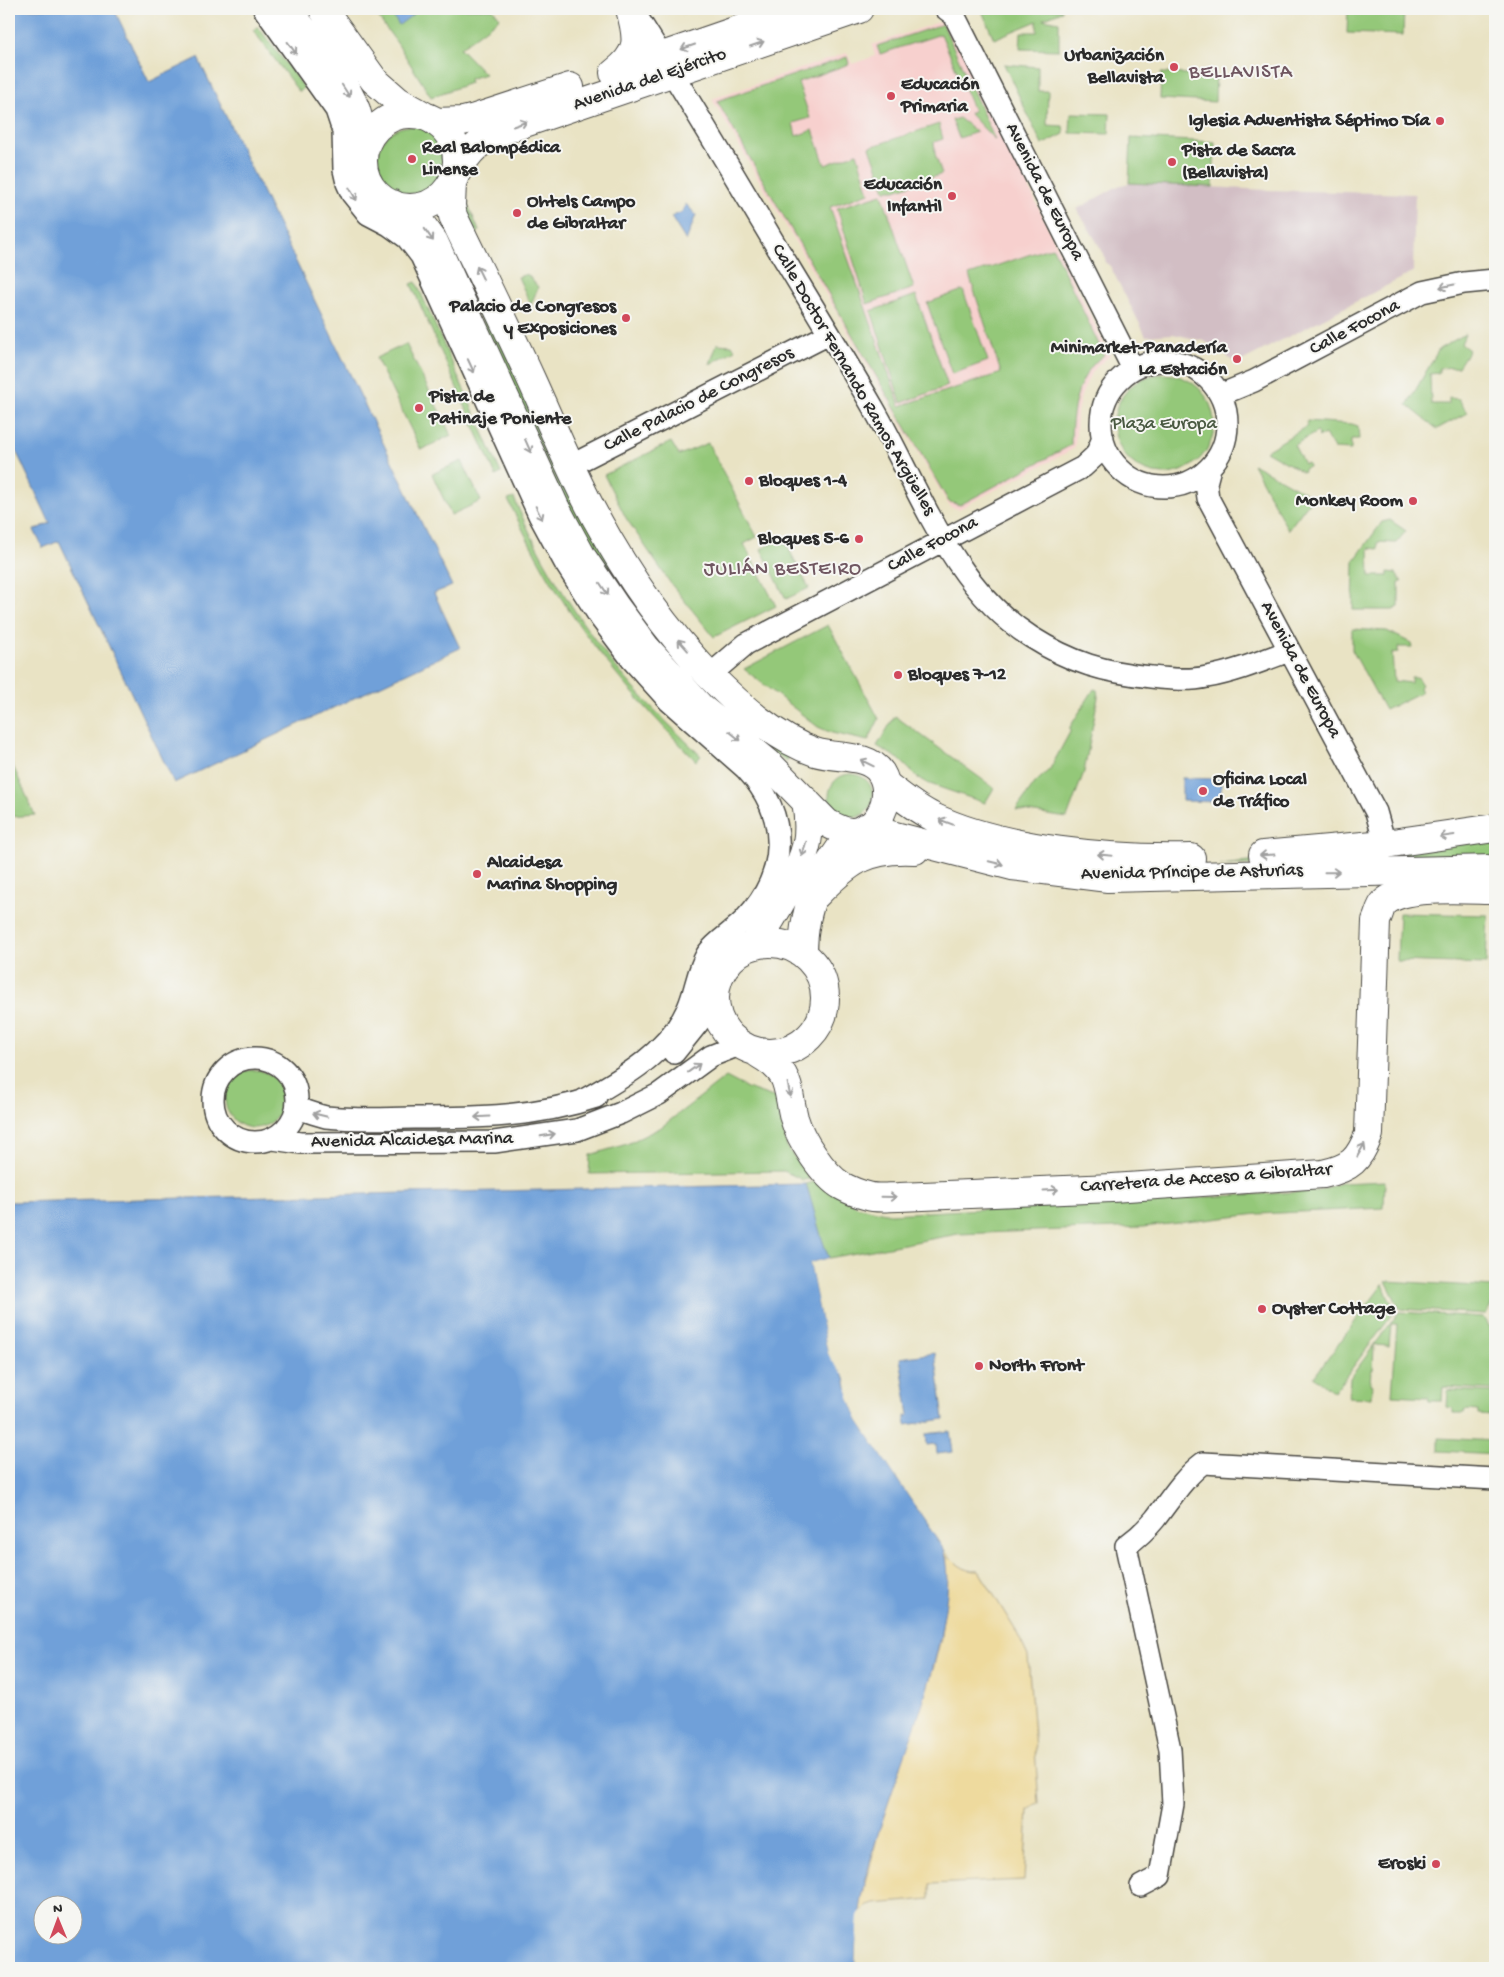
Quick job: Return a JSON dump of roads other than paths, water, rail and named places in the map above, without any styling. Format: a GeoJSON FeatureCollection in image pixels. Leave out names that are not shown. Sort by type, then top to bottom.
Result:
{"type":"FeatureCollection","features":[{"type":"Feature","properties":{"kind":"main road"},"geometry":{"type":"LineString","coordinates":[[287,9],[350,97],[357,111],[361,131],[364,171],[368,182],[379,195],[393,204],[409,207],[426,205],[441,196],[454,178],[457,156],[453,140],[446,130],[430,118],[398,101],[374,80],[323,9]]}},
{"type":"Feature","properties":{"kind":"main road"},"geometry":{"type":"LineString","coordinates":[[614,73],[626,64],[634,51],[636,37],[630,9]]}},
{"type":"Feature","properties":{"kind":"main road","name":"Avenida del Ejército"},"geometry":{"type":"LineString","coordinates":[[454,178],[469,152],[483,139],[801,9]]}},
{"type":"Feature","properties":{"kind":"main road","name":"Avenida del Ejército"},"geometry":{"type":"LineString","coordinates":[[430,118],[463,121],[475,118],[614,73],[667,64],[859,9]]}},
{"type":"Feature","properties":{"kind":"main road"},"geometry":{"type":"LineString","coordinates":[[363,160],[368,139],[382,123],[402,114],[430,118]]}},
{"type":"Feature","properties":{"kind":"main road","name":"Avenida Príncipe de Asturias"},"geometry":{"type":"LineString","coordinates":[[454,178],[451,206],[453,216],[595,517],[640,589],[668,627],[710,675],[747,710],[791,742],[818,753],[860,759],[878,770],[886,785],[932,817],[966,830],[1033,846],[1076,852],[1141,857],[1221,858],[1318,852],[1495,828]]}},
{"type":"Feature","properties":{"kind":"main road","name":"Avenida Príncipe de Asturias"},"geometry":{"type":"LineString","coordinates":[[393,204],[421,224],[434,242],[556,509],[582,557],[615,606],[646,648],[701,708],[768,763],[827,823],[839,829],[858,830],[1012,866],[1108,878],[1495,869]]}},
{"type":"Feature","properties":{"kind":"main road"},"geometry":{"type":"LineString","coordinates":[[803,954],[806,918],[811,900],[821,878],[858,830],[877,819],[883,811],[887,799],[886,785]]}},
{"type":"Feature","properties":{"kind":"main road"},"geometry":{"type":"LineString","coordinates":[[754,945],[780,904],[805,849],[808,823],[806,801]]}},
{"type":"Feature","properties":{"kind":"main road"},"geometry":{"type":"LineString","coordinates":[[811,900],[841,870],[868,854],[908,849],[955,852]]}},
{"type":"Feature","properties":{"kind":"main road","name":"Carretera de Acceso a Gibraltar"},"geometry":{"type":"LineString","coordinates":[[749,1049],[770,1060],[784,1074],[788,1082],[794,1119],[819,1165],[842,1186],[869,1197],[1112,1188],[1323,1174],[1338,1171],[1351,1163],[1361,1153],[1369,1134],[1376,921],[1383,904],[1393,896],[1412,891],[1495,890]]}},
{"type":"Feature","properties":{"kind":"main road"},"geometry":{"type":"LineString","coordinates":[[767,943],[792,947],[803,954],[820,973],[825,989],[825,1006],[821,1022],[811,1036],[800,1046],[786,1052],[749,1049],[729,1036],[721,1025],[714,999],[716,984],[721,971],[730,960],[741,951],[754,945],[767,943]]}},
{"type":"Feature","properties":{"kind":"street"},"geometry":{"type":"LineString","coordinates":[[264,9],[336,110],[343,131],[344,170],[352,194],[368,214],[389,225],[407,238],[420,256],[540,515],[565,562],[601,619],[638,667],[669,701],[757,780],[768,799],[778,826],[778,857],[769,887],[758,905],[746,919],[708,953],[700,969],[688,1008],[676,1031],[662,1046],[636,1068],[617,1082],[582,1101]]}},
{"type":"Feature","properties":{"kind":"street","name":"Calle Doctor Fernando Ramos Argüelles"},"geometry":{"type":"LineString","coordinates":[[630,9],[667,64],[829,334],[874,411],[944,540],[980,593],[1009,621],[1050,648],[1074,660],[1102,670],[1171,679],[1204,678],[1238,670],[1289,650]]}},
{"type":"Feature","properties":{"kind":"street","name":"Avenida de Europa"},"geometry":{"type":"LineString","coordinates":[[951,11],[1133,370]]}},
{"type":"Feature","properties":{"kind":"street","name":"Calle Focona"},"geometry":{"type":"LineString","coordinates":[[1220,395],[1254,381],[1422,292],[1442,286],[1481,280],[1495,280]]}},
{"type":"Feature","properties":{"kind":"street","name":"Calle Palacio de Congresos"},"geometry":{"type":"LineString","coordinates":[[570,466],[829,334]]}},
{"type":"Feature","properties":{"kind":"street"},"geometry":{"type":"LineString","coordinates":[[1166,361],[1182,364],[1197,370],[1212,382],[1220,395],[1226,410],[1228,425],[1226,435],[1219,455],[1210,468],[1197,478],[1181,485],[1164,487],[1146,484],[1130,477],[1120,468],[1107,451],[1101,425],[1106,399],[1122,377],[1133,370],[1149,363],[1166,361]]}},
{"type":"Feature","properties":{"kind":"street","name":"Calle Focona"},"geometry":{"type":"LineString","coordinates":[[710,675],[746,644],[1083,467],[1096,455],[1103,438]]}},
{"type":"Feature","properties":{"kind":"street","name":"Calle Focona"},"geometry":{"type":"LineString","coordinates":[[1083,467],[1107,465],[1120,468]]}},
{"type":"Feature","properties":{"kind":"street","name":"Avenida de Europa"},"geometry":{"type":"LineString","coordinates":[[1210,468],[1206,483],[1208,498],[1376,812],[1386,844]]}},
{"type":"Feature","properties":{"kind":"street"},"geometry":{"type":"LineString","coordinates":[[1181,485],[1198,490],[1208,498]]}},
{"type":"Feature","properties":{"kind":"street","name":"Avenida Alcaidesa Marina"},"geometry":{"type":"LineString","coordinates":[[297,1108],[325,1117],[361,1119],[438,1118],[515,1115],[582,1101],[611,1092],[641,1078],[660,1066],[688,1037],[714,999]]}},
{"type":"Feature","properties":{"kind":"street","name":"Avenida Alcaidesa Marina"},"geometry":{"type":"LineString","coordinates":[[273,1139],[300,1143],[494,1142],[577,1130],[621,1113],[659,1094],[711,1056],[749,1049]]}},
{"type":"Feature","properties":{"kind":"street"},"geometry":{"type":"LineString","coordinates":[[244,1058],[266,1059],[278,1064],[288,1072],[296,1089],[297,1108],[292,1121],[284,1131],[273,1139],[261,1142],[248,1142],[232,1135],[219,1122],[214,1111],[212,1099],[214,1086],[228,1067],[244,1058]]}},
{"type":"Feature","properties":{"kind":"street"},"geometry":{"type":"LineString","coordinates":[[1141,1886],[1160,1876],[1173,1804],[1170,1749],[1138,1610],[1126,1546],[1142,1534],[1190,1472],[1203,1463],[1495,1479]]}},
{"type":"Feature","properties":{"kind":"water"},"geometry":{"type":"Polygon","coordinates":[[[9,9],[114,9],[149,82],[198,58],[452,586],[434,593],[460,648],[174,783],[59,541],[43,548],[34,530],[50,523],[9,436],[9,9]]]}},
{"type":"Feature","properties":{"kind":"water"},"geometry":{"type":"Polygon","coordinates":[[[388,9],[420,9],[399,25],[388,9]]]}},
{"type":"Feature","properties":{"kind":"water"},"geometry":{"type":"Polygon","coordinates":[[[686,204],[696,215],[686,241],[671,217],[682,212],[686,204]]]}},
{"type":"Feature","properties":{"kind":"water"},"geometry":{"type":"Polygon","coordinates":[[[1182,778],[1221,779],[1221,802],[1182,801],[1182,778]]]}},
{"type":"Feature","properties":{"kind":"water"},"geometry":{"type":"Polygon","coordinates":[[[806,1184],[829,1258],[810,1263],[828,1353],[845,1377],[849,1397],[858,1420],[944,1550],[947,1568],[948,1586],[938,1648],[923,1702],[878,1834],[869,1867],[859,1917],[855,1968],[9,1968],[9,1202],[806,1184]]]}},
{"type":"Feature","properties":{"kind":"water"},"geometry":{"type":"Polygon","coordinates":[[[935,1353],[944,1419],[906,1425],[905,1416],[909,1415],[900,1358],[935,1353]]]}},
{"type":"Feature","properties":{"kind":"water"},"geometry":{"type":"Polygon","coordinates":[[[950,1431],[953,1452],[937,1454],[936,1444],[927,1445],[926,1434],[950,1431]]]}},
{"type":"Feature","properties":{"kind":"place","name":"Urbanización Bellavista"},"geometry":{"type":"Point","coordinates":[1174,67]}},
{"type":"Feature","properties":{"kind":"place","name":"Educación Primaria"},"geometry":{"type":"Point","coordinates":[891,96]}},
{"type":"Feature","properties":{"kind":"place","name":"Iglesia Adventista Séptimo Día"},"geometry":{"type":"Point","coordinates":[1440,121]}},
{"type":"Feature","properties":{"kind":"place","name":"Real Balompédica Linense"},"geometry":{"type":"Point","coordinates":[412,159]}},
{"type":"Feature","properties":{"kind":"place","name":"Pista de Sacra (Bellavista)"},"geometry":{"type":"Point","coordinates":[1172,162]}},
{"type":"Feature","properties":{"kind":"place","name":"Educación Infantil"},"geometry":{"type":"Point","coordinates":[952,196]}},
{"type":"Feature","properties":{"kind":"place","name":"Ohtels Campo de Gibraltar"},"geometry":{"type":"Point","coordinates":[517,213]}},
{"type":"Feature","properties":{"kind":"place","name":"Palacio de Congresos y Exposiciones"},"geometry":{"type":"Point","coordinates":[626,318]}},
{"type":"Feature","properties":{"kind":"place","name":"Minimarket-Panadería La Estación"},"geometry":{"type":"Point","coordinates":[1237,359]}},
{"type":"Feature","properties":{"kind":"place","name":"Pista de Patinaje Poniente"},"geometry":{"type":"Point","coordinates":[419,408]}},
{"type":"Feature","properties":{"kind":"place","name":"Bloques 1-4"},"geometry":{"type":"Point","coordinates":[749,481]}},
{"type":"Feature","properties":{"kind":"place","name":"Monkey Room"},"geometry":{"type":"Point","coordinates":[1413,501]}},
{"type":"Feature","properties":{"kind":"place","name":"Bloques 5-6"},"geometry":{"type":"Point","coordinates":[859,539]}},
{"type":"Feature","properties":{"kind":"place","name":"Bloques 7-12"},"geometry":{"type":"Point","coordinates":[898,675]}},
{"type":"Feature","properties":{"kind":"place","name":"Oficina Local de Tráfico"},"geometry":{"type":"Point","coordinates":[1203,791]}},
{"type":"Feature","properties":{"kind":"place","name":"Alcaidesa Marina Shopping"},"geometry":{"type":"Point","coordinates":[477,874]}},
{"type":"Feature","properties":{"kind":"place","name":"Oyster Cottage"},"geometry":{"type":"Point","coordinates":[1262,1309]}},
{"type":"Feature","properties":{"kind":"place","name":"North Front"},"geometry":{"type":"Point","coordinates":[979,1366]}},
{"type":"Feature","properties":{"kind":"place","name":"Eroski"},"geometry":{"type":"Point","coordinates":[1436,1864]}},
{"type":"Feature","properties":{"kind":"district","name":"BELLAVISTA"},"geometry":{"type":"Point","coordinates":[1241,73]}},
{"type":"Feature","properties":{"kind":"district","name":"JULIÁN BESTEIRO"},"geometry":{"type":"Point","coordinates":[783,570]}},
{"type":"Feature","properties":{"kind":"park label","name":"Plaza Europa"},"geometry":{"type":"Point","coordinates":[1164,424]}}]}
